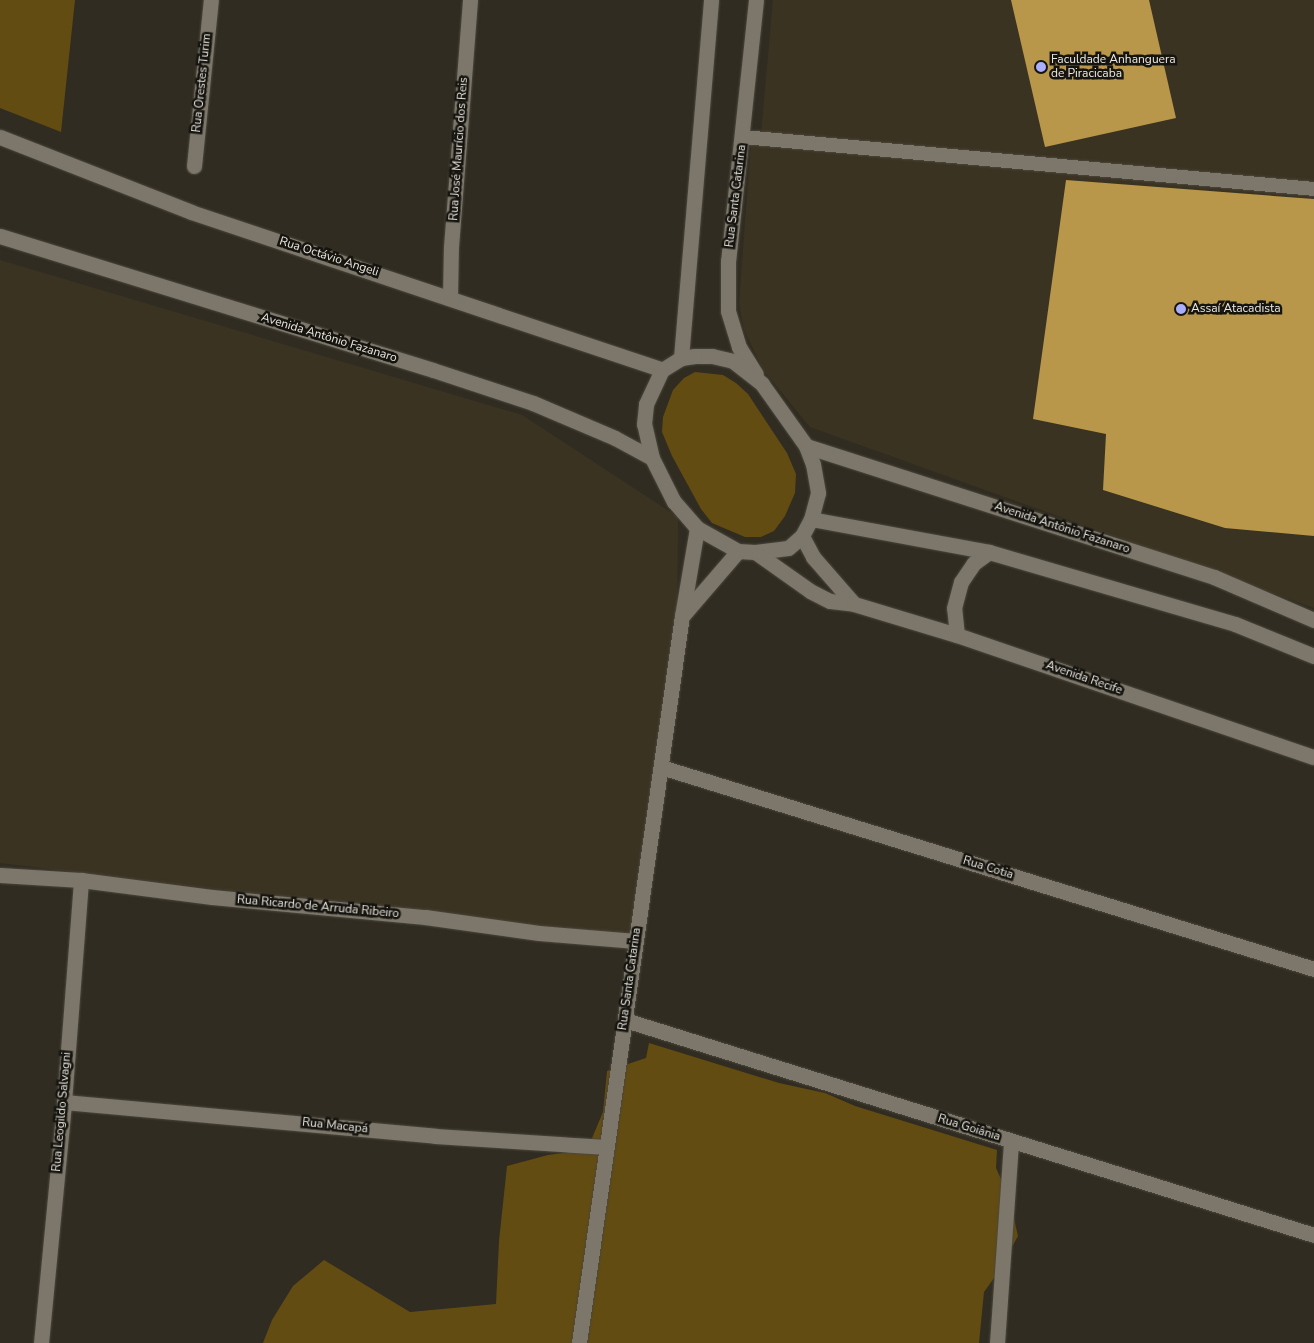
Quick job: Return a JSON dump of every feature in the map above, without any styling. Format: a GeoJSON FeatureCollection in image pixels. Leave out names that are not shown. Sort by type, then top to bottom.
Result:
{"type":"FeatureCollection","features":[{"type":"Feature","properties":{"kind":"street","name":"Rua Orestes Turim"},"geometry":{"type":"LineString","coordinates":[[194,166],[211,0]]}},
{"type":"Feature","properties":{"kind":"street","name":"Rua José Maurício dos Reis"},"geometry":{"type":"LineString","coordinates":[[450,297],[451,247],[470,0]]}},
{"type":"Feature","properties":{"kind":"street"},"geometry":{"type":"LineString","coordinates":[[681,358],[712,0]]}},
{"type":"Feature","properties":{"kind":"street","name":"Rua Santa Catarina"},"geometry":{"type":"LineString","coordinates":[[756,0],[743,137],[728,261],[728,311],[740,347],[762,384]]}},
{"type":"Feature","properties":{"kind":"street","name":"Rua Octávio Angeli"},"geometry":{"type":"LineString","coordinates":[[0,137],[192,212],[450,297],[583,345],[662,370]]}},
{"type":"Feature","properties":{"kind":"street","name":"Avenida Antônio Fazanaro"},"geometry":{"type":"LineString","coordinates":[[0,236],[433,370],[533,403],[615,438],[652,458]]}},
{"type":"Feature","properties":{"kind":"street"},"geometry":{"type":"LineString","coordinates":[[712,356],[733,361],[762,384],[806,446],[813,464],[818,493],[812,519],[802,536],[788,548],[755,552],[738,551],[697,528],[674,502],[652,458],[644,424],[646,404],[662,370],[681,358],[712,356]]}},
{"type":"Feature","properties":{"kind":"street","name":"Avenida Antônio Fazanaro"},"geometry":{"type":"LineString","coordinates":[[806,446],[1214,577],[1314,620]]}},
{"type":"Feature","properties":{"kind":"street"},"geometry":{"type":"LineString","coordinates":[[812,519],[989,552],[1235,624],[1314,656]]}},
{"type":"Feature","properties":{"kind":"street","name":"Rua Santa Catarina"},"geometry":{"type":"LineString","coordinates":[[579,1343],[682,616],[697,528]]}},
{"type":"Feature","properties":{"kind":"street"},"geometry":{"type":"LineString","coordinates":[[802,536],[813,557],[854,604]]}},
{"type":"Feature","properties":{"kind":"street"},"geometry":{"type":"LineString","coordinates":[[682,616],[738,551]]}},
{"type":"Feature","properties":{"kind":"street","name":"Avenida Recife"},"geometry":{"type":"LineString","coordinates":[[755,552],[810,591],[830,601],[854,604],[957,635],[1314,757]]}},
{"type":"Feature","properties":{"kind":"street"},"geometry":{"type":"LineString","coordinates":[[957,635],[954,608],[961,582],[974,563],[989,552]]}},
{"type":"Feature","properties":{"kind":"street","name":"Rua Cotia"},"geometry":{"type":"LineString","coordinates":[[661,767],[1314,969]]}},
{"type":"Feature","properties":{"kind":"street","name":"Rua Ricardo de Arruda Ribeiro"},"geometry":{"type":"LineString","coordinates":[[0,875],[81,880],[212,897],[425,918],[539,933],[636,942]]}},
{"type":"Feature","properties":{"kind":"street","name":"Rua Leogildo Salvagni"},"geometry":{"type":"LineString","coordinates":[[41,1343],[64,1102],[81,880]]}},
{"type":"Feature","properties":{"kind":"street","name":"Rua Goiânia"},"geometry":{"type":"LineString","coordinates":[[624,1020],[1314,1235]]}},
{"type":"Feature","properties":{"kind":"street","name":"Rua Macapá"},"geometry":{"type":"LineString","coordinates":[[64,1102],[435,1136],[607,1147]]}},
{"type":"Feature","properties":{"kind":"street"},"geometry":{"type":"LineString","coordinates":[[997,1343],[1011,1141]]}},
{"type":"Feature","properties":{"kind":"lane"},"geometry":{"type":"LineString","coordinates":[[743,137],[1314,189]]}},
{"type":"Feature","properties":{"kind":"shaded area"},"geometry":{"type":"Polygon","coordinates":[[[0,0],[75,0],[61,132],[0,108],[0,0]]]}},
{"type":"Feature","properties":{"kind":"shaded area"},"geometry":{"type":"Polygon","coordinates":[[[773,0],[1314,0],[1314,608],[810,427],[764,371],[744,330],[739,304],[751,142],[761,134],[773,0]]]}},
{"type":"Feature","properties":{"kind":"shaded area"},"geometry":{"type":"Polygon","coordinates":[[[0,260],[522,415],[678,517],[677,636],[669,766],[645,941],[0,863],[0,260]]]}},
{"type":"Feature","properties":{"kind":"shaded area"},"geometry":{"type":"Polygon","coordinates":[[[695,372],[723,375],[748,394],[787,453],[796,474],[795,493],[785,516],[774,531],[761,537],[745,537],[712,523],[701,509],[672,456],[662,432],[663,417],[673,390],[684,378],[695,372]]]}},
{"type":"Feature","properties":{"kind":"shaded area"},"geometry":{"type":"Polygon","coordinates":[[[649,1043],[779,1083],[825,1093],[855,1106],[997,1150],[996,1168],[1009,1197],[1018,1236],[999,1271],[984,1292],[979,1343],[263,1343],[272,1320],[293,1286],[324,1260],[410,1312],[496,1304],[499,1241],[507,1166],[548,1155],[587,1150],[603,1112],[607,1071],[646,1058],[649,1043]]]}},
{"type":"Feature","properties":{"kind":"building"},"geometry":{"type":"Polygon","coordinates":[[[1011,0],[1149,0],[1176,118],[1045,147],[1011,0]]]}},
{"type":"Feature","properties":{"kind":"building","name":"Assaí Atacadista"},"geometry":{"type":"Polygon","coordinates":[[[1066,180],[1314,199],[1314,536],[1225,528],[1103,490],[1106,434],[1033,419],[1066,180]]]}},
{"type":"Feature","properties":{"kind":"place","name":"Faculdade Anhanguera de Piracicaba"},"geometry":{"type":"Point","coordinates":[1041,67]}},
{"type":"Feature","properties":{"kind":"place","name":"Assaí Atacadista"},"geometry":{"type":"Point","coordinates":[1181,309]}}]}
